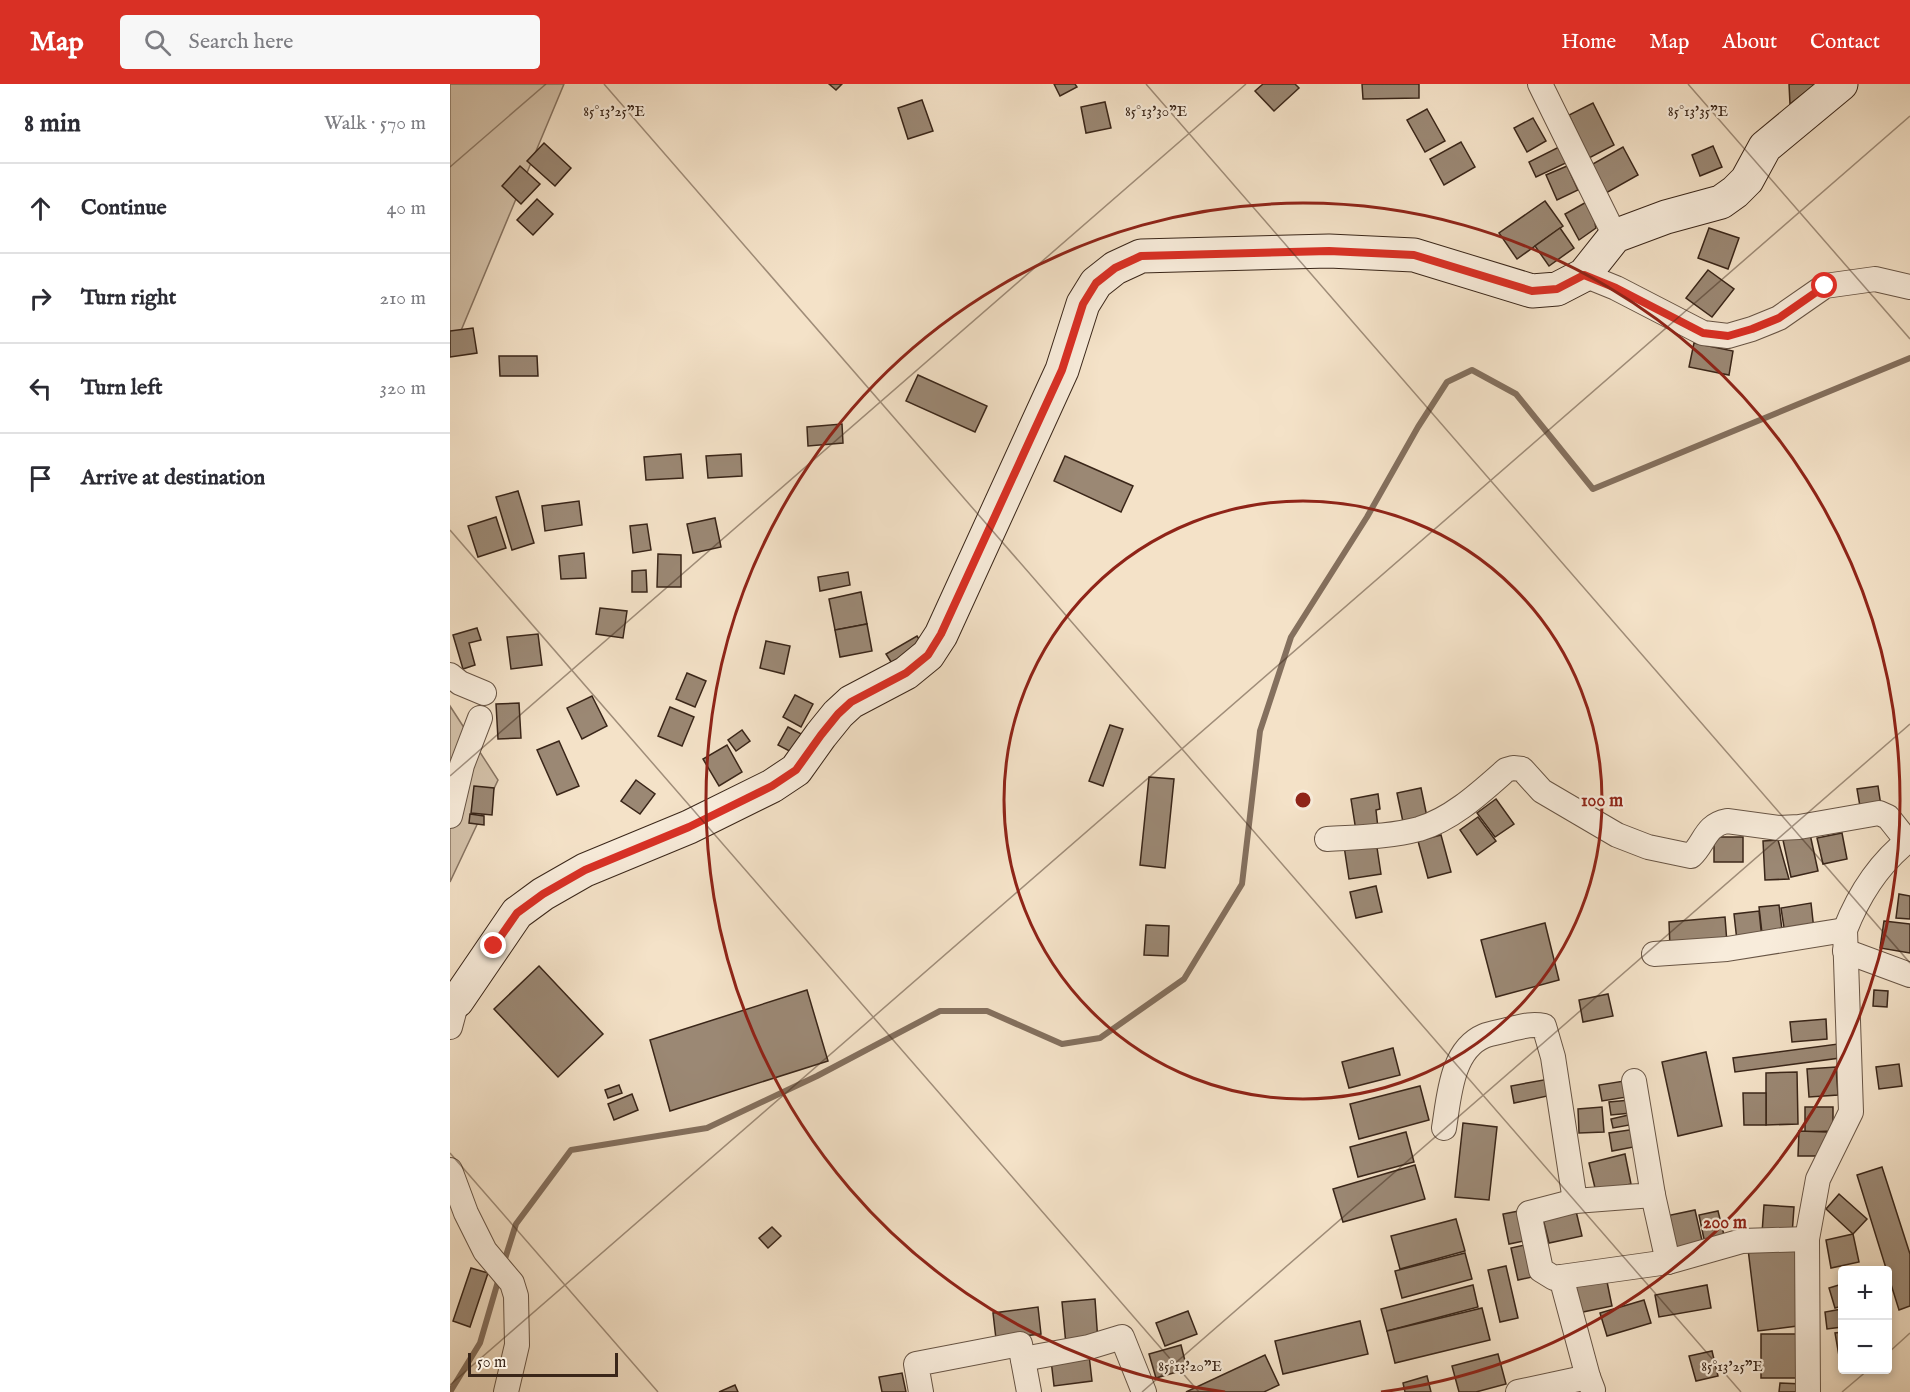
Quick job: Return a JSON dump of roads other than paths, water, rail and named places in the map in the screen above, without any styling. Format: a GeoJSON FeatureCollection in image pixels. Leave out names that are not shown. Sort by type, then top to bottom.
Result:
{"type":"FeatureCollection","features":[{"type":"Feature","properties":{"kind":"street"},"geometry":{"type":"LineString","coordinates":[[1540,84],[1615,236]]}},
{"type":"Feature","properties":{"kind":"street"},"geometry":{"type":"LineString","coordinates":[[452,1010],[517,913],[543,894],[585,870],[689,827],[772,786],[796,770],[832,721],[851,702],[906,673],[928,655],[941,634],[1010,480],[1058,381],[1083,304],[1096,283],[1115,268],[1141,256],[1329,251],[1414,255],[1532,291],[1557,289],[1584,275],[1615,236],[1666,217],[1721,202],[1735,192],[1747,180],[1766,147],[1841,84]]}},
{"type":"Feature","properties":{"kind":"street"},"geometry":{"type":"LineString","coordinates":[[1584,275],[1616,288],[1703,333],[1728,336],[1779,318],[1825,286],[1875,279],[1910,287]]}},
{"type":"Feature","properties":{"kind":"street"},"geometry":{"type":"LineString","coordinates":[[450,675],[460,683],[483,693]]}},
{"type":"Feature","properties":{"kind":"street"},"geometry":{"type":"LineString","coordinates":[[450,816],[462,765],[480,718]]}},
{"type":"Feature","properties":{"kind":"street"},"geometry":{"type":"LineString","coordinates":[[1327,839],[1391,835],[1420,829],[1444,818],[1473,798],[1506,770],[1513,768],[1522,769],[1542,791],[1617,835],[1648,847],[1691,856],[1712,827],[1727,821],[1779,828],[1800,827],[1879,813],[1888,817],[1908,840],[1869,882],[1853,908],[1845,940],[1851,1112],[1818,1179],[1808,1239],[1808,1392]]}},
{"type":"Feature","properties":{"kind":"street"},"geometry":{"type":"LineString","coordinates":[[1654,954],[1845,940],[1910,975]]}},
{"type":"Feature","properties":{"kind":"street"},"geometry":{"type":"LineString","coordinates":[[1444,1128],[1452,1081],[1461,1058],[1472,1044],[1483,1036],[1533,1024],[1544,1026],[1553,1057],[1575,1201]]}},
{"type":"Feature","properties":{"kind":"street"},"geometry":{"type":"LineString","coordinates":[[1634,1081],[1653,1195],[1668,1262]]}},
{"type":"Feature","properties":{"kind":"street"},"geometry":{"type":"LineString","coordinates":[[452,1180],[485,1251],[512,1283],[516,1296],[517,1345],[506,1392]]}},
{"type":"Feature","properties":{"kind":"street"},"geometry":{"type":"LineString","coordinates":[[1653,1195],[1575,1201],[1529,1213],[1541,1270],[1554,1278],[1668,1262],[1742,1240],[1808,1239]]}},
{"type":"Feature","properties":{"kind":"street"},"geometry":{"type":"LineString","coordinates":[[1518,1392],[1591,1384],[1561,1277]]}},
{"type":"Feature","properties":{"kind":"street"},"geometry":{"type":"LineString","coordinates":[[1023,1359],[1089,1347],[1122,1337],[1144,1392]]}},
{"type":"Feature","properties":{"kind":"street"},"geometry":{"type":"LineString","coordinates":[[921,1392],[916,1364],[1020,1344],[1029,1392]]}},
{"type":"Feature","properties":{"kind":"waterway"},"geometry":{"type":"LineString","coordinates":[[504,1262],[516,1224],[571,1150],[707,1128],[817,1076],[940,1011],[987,1011],[1062,1044],[1100,1038],[1184,979],[1242,884],[1260,731],[1291,637],[1367,517],[1418,427],[1447,382],[1472,370],[1516,394],[1593,489],[1910,358]]}},
{"type":"Feature","properties":{"kind":"waterway"},"geometry":{"type":"LineString","coordinates":[[450,1392],[480,1343],[499,1278]]}}]}
